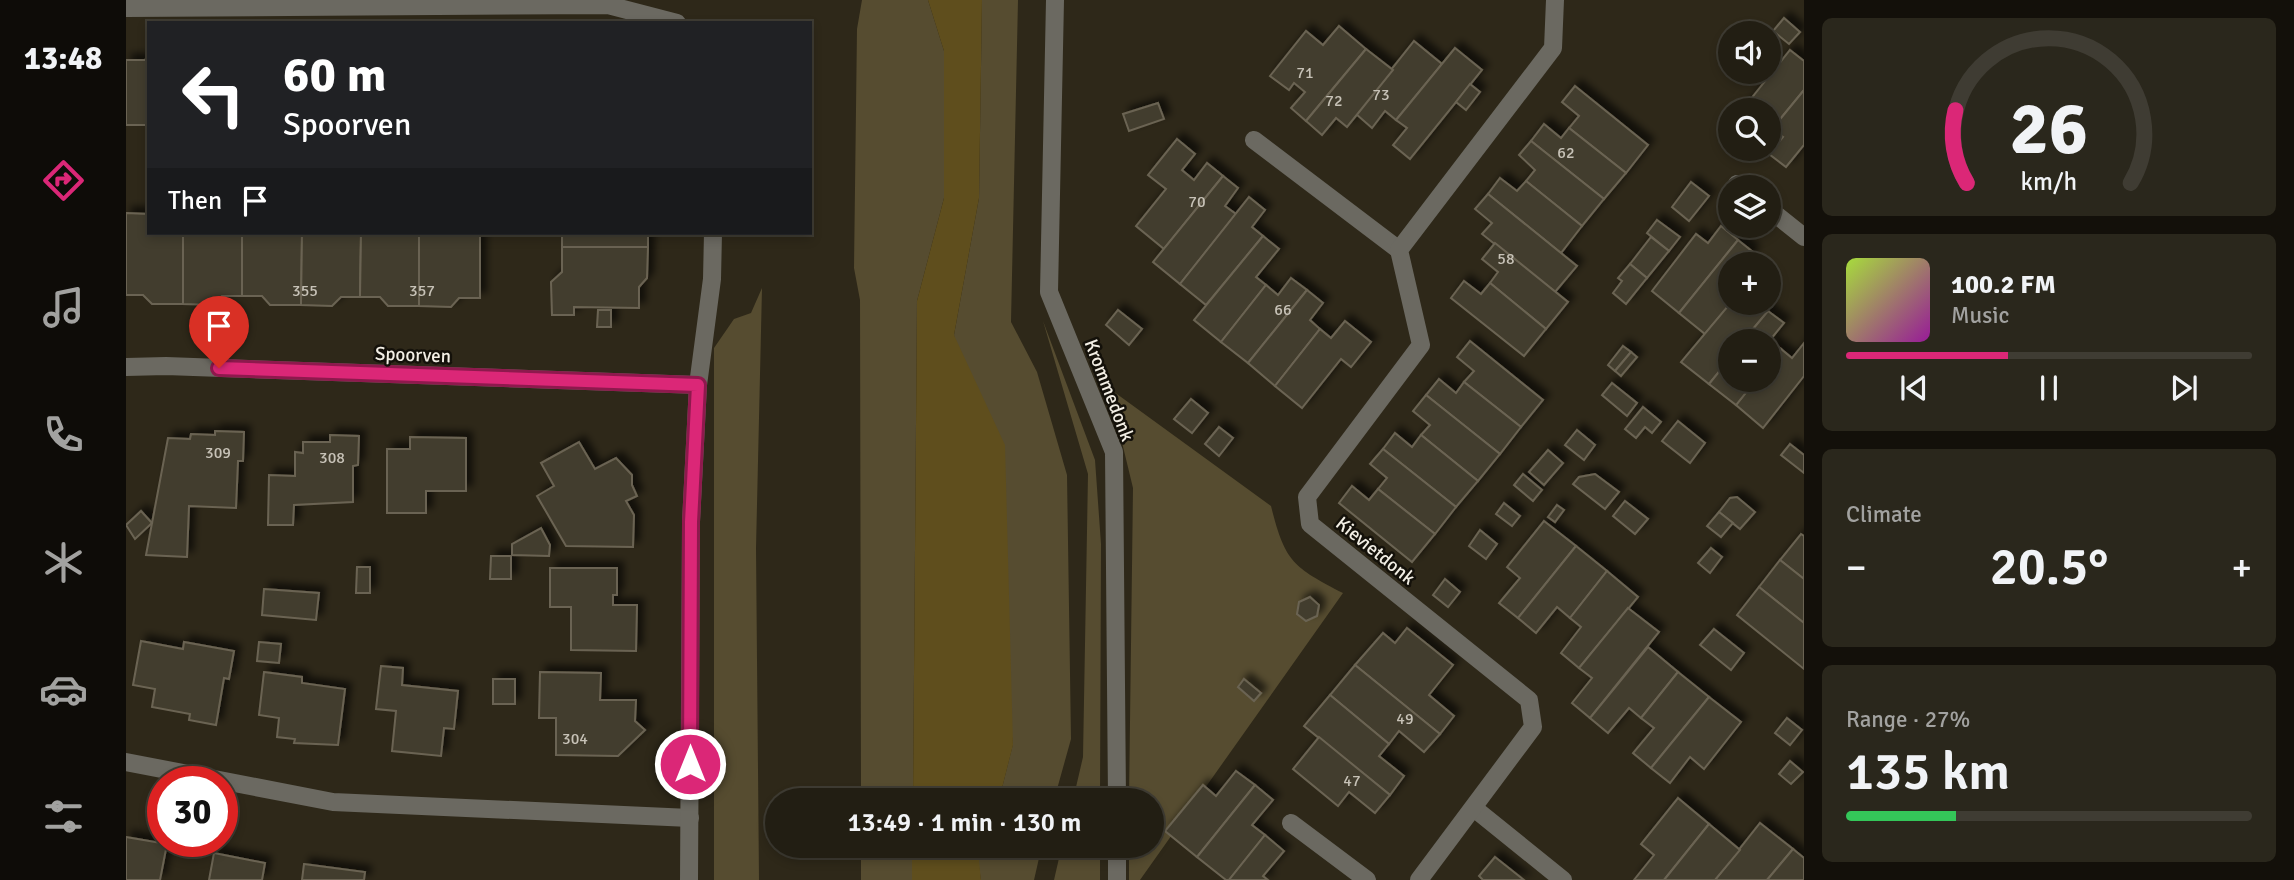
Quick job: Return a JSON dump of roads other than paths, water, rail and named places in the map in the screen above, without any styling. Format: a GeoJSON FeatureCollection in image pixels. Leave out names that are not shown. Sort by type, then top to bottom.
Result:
{"type":"FeatureCollection","features":[{"type":"Feature","properties":{"kind":"street","name":"Krommedonk"},"geometry":{"type":"LineString","coordinates":[[1055,0],[1049,292],[1114,452],[1117,788]]}},
{"type":"Feature","properties":{"kind":"street"},"geometry":{"type":"LineString","coordinates":[[1254,140],[1399,250],[1553,48],[1555,0]]}},
{"type":"Feature","properties":{"kind":"street"},"geometry":{"type":"LineString","coordinates":[[126,8],[608,5],[669,21]]}},
{"type":"Feature","properties":{"kind":"street"},"geometry":{"type":"LineString","coordinates":[[1781,219],[1804,237]]}},
{"type":"Feature","properties":{"kind":"street"},"geometry":{"type":"LineString","coordinates":[[689,880],[691,522],[698,385],[712,279],[713,235]]}},
{"type":"Feature","properties":{"kind":"street","name":"Kievietdonk"},"geometry":{"type":"LineString","coordinates":[[1399,250],[1421,345],[1307,497],[1310,524],[1529,700],[1533,727],[1475,809],[1419,880]]}},
{"type":"Feature","properties":{"kind":"street","name":"Spoorven"},"geometry":{"type":"LineString","coordinates":[[126,367],[166,366],[698,385]]}},
{"type":"Feature","properties":{"kind":"street"},"geometry":{"type":"LineString","coordinates":[[126,762],[333,802],[690,818]]}},
{"type":"Feature","properties":{"kind":"street"},"geometry":{"type":"LineString","coordinates":[[1475,809],[1563,880]]}},
{"type":"Feature","properties":{"kind":"street"},"geometry":{"type":"LineString","coordinates":[[1291,822],[1367,880]]}},
{"type":"Feature","properties":{"kind":"street"},"geometry":{"type":"LineString","coordinates":[[1117,858],[1118,880]]}}]}
